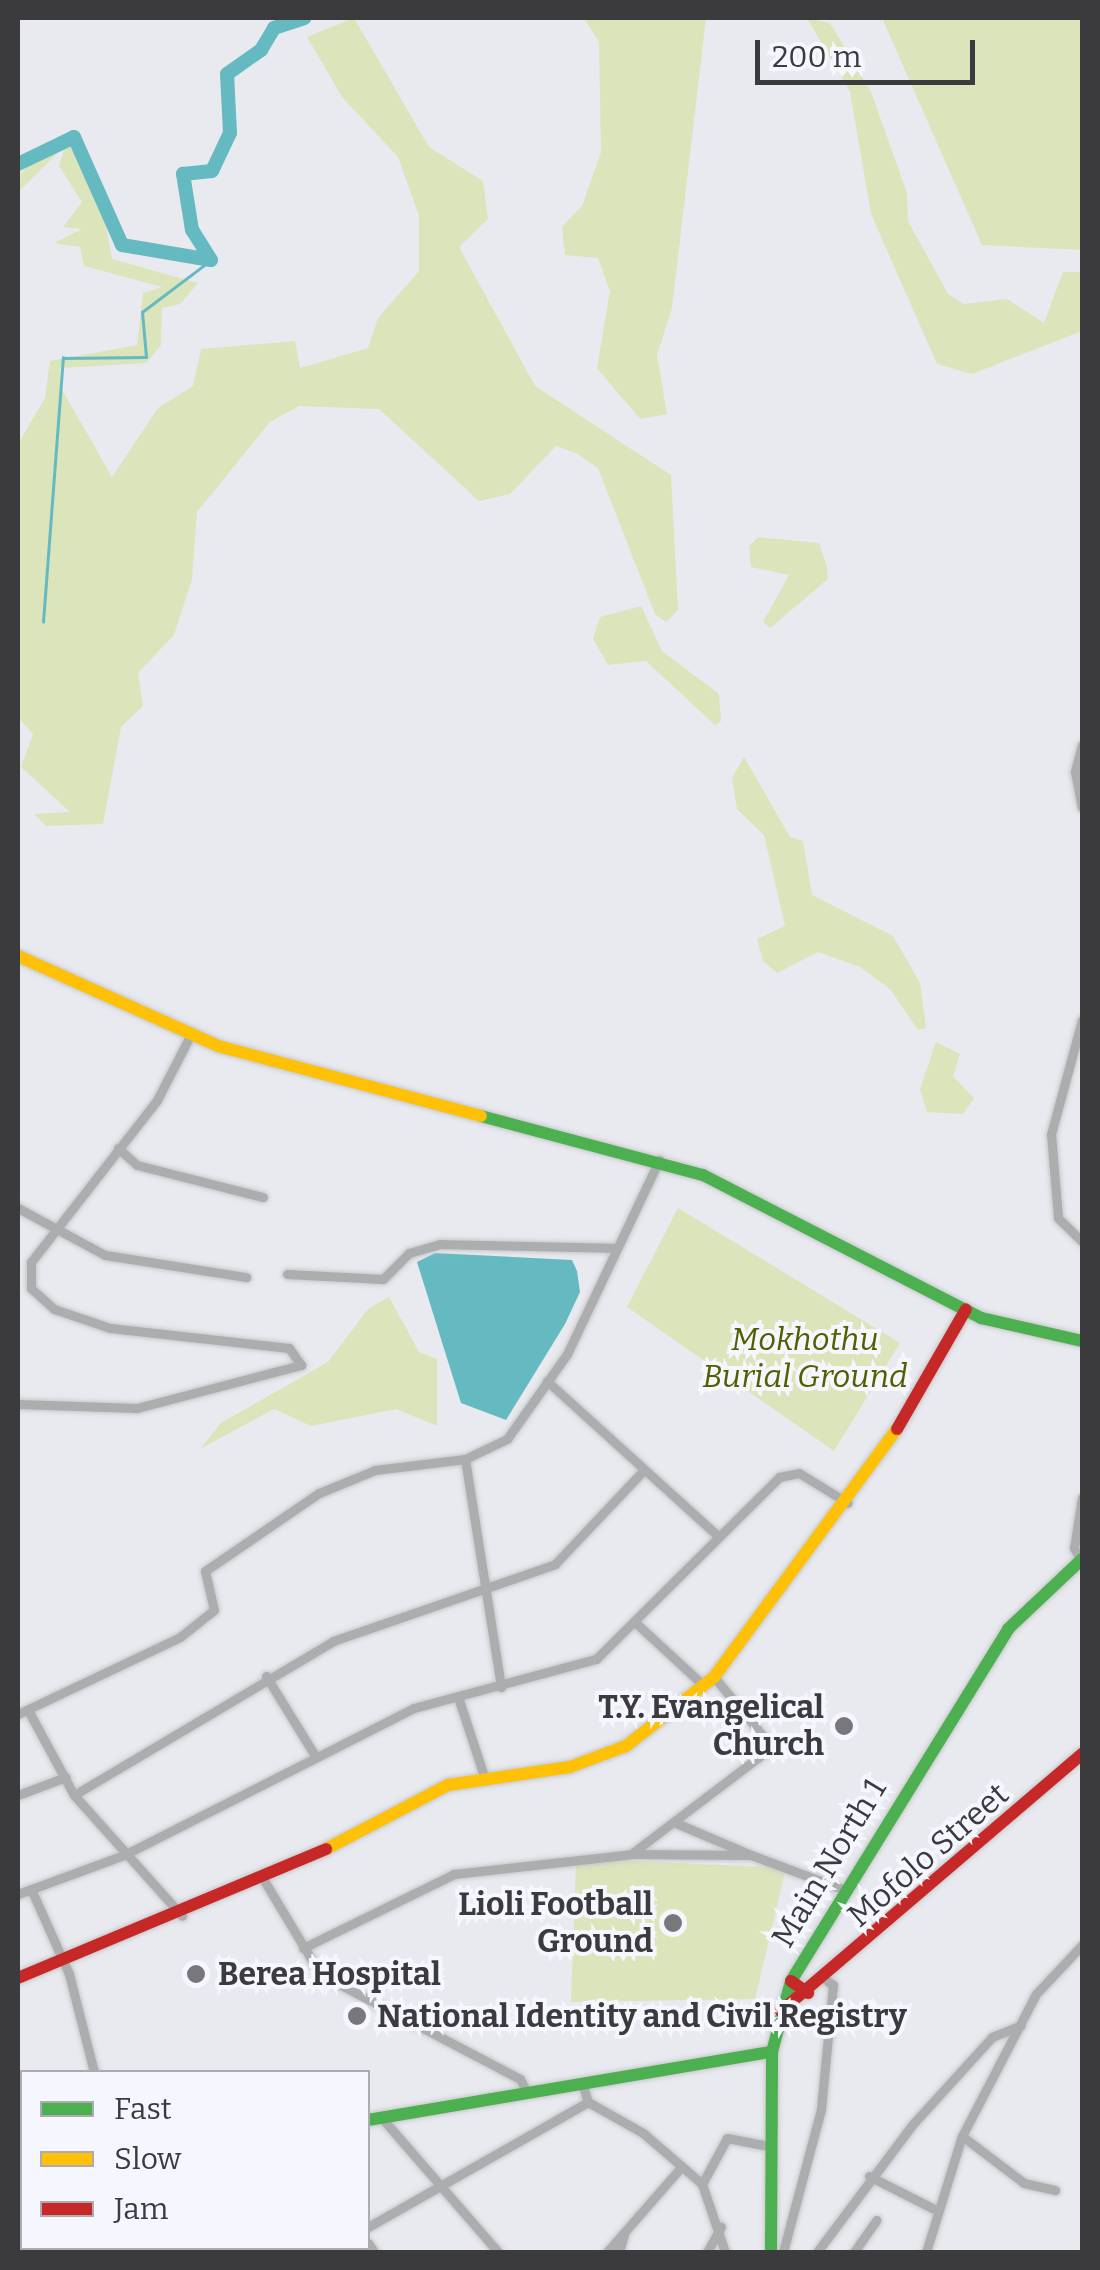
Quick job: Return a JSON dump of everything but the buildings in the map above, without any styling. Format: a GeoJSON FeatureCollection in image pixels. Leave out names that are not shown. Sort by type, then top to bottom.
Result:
{"type":"FeatureCollection","features":[{"type":"Feature","properties":{"kind":"main road"},"geometry":{"type":"LineString","coordinates":[[18,956],[190,1036],[497,1125],[659,1160],[1017,1332],[1082,1341]]}},
{"type":"Feature","properties":{"kind":"main road"},"geometry":{"type":"LineString","coordinates":[[18,1978],[265,1882],[448,1784],[570,1767],[626,1746],[708,1681],[848,1503],[966,1309]]}},
{"type":"Feature","properties":{"kind":"main road","name":"Main North 1"},"geometry":{"type":"LineString","coordinates":[[771,2252],[768,2146],[772,2052],[792,1981],[1008,1629],[1082,1560]]}},
{"type":"Feature","properties":{"kind":"main road","name":"Mofolo Street"},"geometry":{"type":"LineString","coordinates":[[781,2011],[826,1980],[1082,1754]]}},
{"type":"Feature","properties":{"kind":"main road"},"geometry":{"type":"LineString","coordinates":[[792,1981],[808,1993]]}},
{"type":"Feature","properties":{"kind":"main road"},"geometry":{"type":"LineString","coordinates":[[374,2119],[772,2052]]}},
{"type":"Feature","properties":{"kind":"street"},"geometry":{"type":"LineString","coordinates":[[1082,746],[1075,772],[1082,807]]}},
{"type":"Feature","properties":{"kind":"street"},"geometry":{"type":"LineString","coordinates":[[1082,1020],[1052,1134],[1058,1218],[1082,1242]]}},
{"type":"Feature","properties":{"kind":"street"},"geometry":{"type":"LineString","coordinates":[[18,1404],[136,1408],[301,1365],[289,1348],[189,1344],[54,1308],[36,1298],[29,1275],[52,1231],[118,1148],[190,1036]]}},
{"type":"Feature","properties":{"kind":"street"},"geometry":{"type":"LineString","coordinates":[[118,1148],[137,1165],[263,1197]]}},
{"type":"Feature","properties":{"kind":"street"},"geometry":{"type":"LineString","coordinates":[[18,1714],[180,1637],[214,1610],[205,1571],[319,1493],[376,1470],[465,1459],[508,1439],[547,1381],[659,1160]]}},
{"type":"Feature","properties":{"kind":"street"},"geometry":{"type":"LineString","coordinates":[[18,1208],[52,1231],[105,1255],[246,1277]]}},
{"type":"Feature","properties":{"kind":"street"},"geometry":{"type":"LineString","coordinates":[[287,1274],[382,1278],[408,1253],[441,1244],[617,1248]]}},
{"type":"Feature","properties":{"kind":"street"},"geometry":{"type":"LineString","coordinates":[[547,1381],[641,1472],[718,1538]]}},
{"type":"Feature","properties":{"kind":"street"},"geometry":{"type":"LineString","coordinates":[[465,1459],[500,1687]]}},
{"type":"Feature","properties":{"kind":"street"},"geometry":{"type":"LineString","coordinates":[[74,1795],[266,1676],[388,1615],[574,1552],[641,1472]]}},
{"type":"Feature","properties":{"kind":"street"},"geometry":{"type":"LineString","coordinates":[[18,1894],[124,1855],[314,1754],[458,1696],[563,1674],[638,1624],[762,1488],[790,1473],[848,1503]]}},
{"type":"Feature","properties":{"kind":"street"},"geometry":{"type":"LineString","coordinates":[[1082,1498],[1074,1548],[1082,1560]]}},
{"type":"Feature","properties":{"kind":"street"},"geometry":{"type":"LineString","coordinates":[[632,1854],[772,1748],[708,1681],[638,1624]]}},
{"type":"Feature","properties":{"kind":"street"},"geometry":{"type":"LineString","coordinates":[[266,1676],[314,1754]]}},
{"type":"Feature","properties":{"kind":"street"},"geometry":{"type":"LineString","coordinates":[[458,1696],[484,1776]]}},
{"type":"Feature","properties":{"kind":"street"},"geometry":{"type":"LineString","coordinates":[[28,1710],[74,1795],[182,1916]]}},
{"type":"Feature","properties":{"kind":"street"},"geometry":{"type":"LineString","coordinates":[[18,1795],[66,1777]]}},
{"type":"Feature","properties":{"kind":"street"},"geometry":{"type":"LineString","coordinates":[[676,1823],[846,1890]]}},
{"type":"Feature","properties":{"kind":"street"},"geometry":{"type":"LineString","coordinates":[[303,1948],[454,1874],[632,1854],[751,1855]]}},
{"type":"Feature","properties":{"kind":"street"},"geometry":{"type":"LineString","coordinates":[[265,1882],[320,1974],[520,2078],[528,2093]]}},
{"type":"Feature","properties":{"kind":"street"},"geometry":{"type":"LineString","coordinates":[[30,1889],[63,1960],[93,2070]]}},
{"type":"Feature","properties":{"kind":"street"},"geometry":{"type":"LineString","coordinates":[[926,2252],[932,2208],[962,2136],[1021,2025],[1082,1945]]}},
{"type":"Feature","properties":{"kind":"street"},"geometry":{"type":"LineString","coordinates":[[782,2252],[821,2109],[833,1985],[826,1980]]}},
{"type":"Feature","properties":{"kind":"street"},"geometry":{"type":"LineString","coordinates":[[816,2252],[870,2176],[992,2037],[1021,2025]]}},
{"type":"Feature","properties":{"kind":"street"},"geometry":{"type":"LineString","coordinates":[[583,2086],[588,2102],[702,2184],[721,2227],[725,2252]]}},
{"type":"Feature","properties":{"kind":"street"},"geometry":{"type":"LineString","coordinates":[[370,2226],[438,2192],[588,2102]]}},
{"type":"Feature","properties":{"kind":"street"},"geometry":{"type":"LineString","coordinates":[[374,2119],[498,2252]]}},
{"type":"Feature","properties":{"kind":"street"},"geometry":{"type":"LineString","coordinates":[[962,2136],[1024,2183],[1055,2190]]}},
{"type":"Feature","properties":{"kind":"street"},"geometry":{"type":"LineString","coordinates":[[702,2184],[727,2138],[768,2146]]}},
{"type":"Feature","properties":{"kind":"street"},"geometry":{"type":"LineString","coordinates":[[607,2252],[682,2166]]}},
{"type":"Feature","properties":{"kind":"street"},"geometry":{"type":"LineString","coordinates":[[870,2176],[932,2208]]}},
{"type":"Feature","properties":{"kind":"street"},"geometry":{"type":"LineString","coordinates":[[854,2252],[876,2220]]}},
{"type":"Feature","properties":{"kind":"street"},"geometry":{"type":"LineString","coordinates":[[708,2252],[721,2227]]}},
{"type":"Feature","properties":{"kind":"street"},"geometry":{"type":"LineString","coordinates":[[618,2252],[625,2232]]}},
{"type":"Feature","properties":{"kind":"green space"},"geometry":{"type":"Polygon","coordinates":[[[354,18],[429,147],[483,181],[488,219],[459,247],[535,386],[671,475],[678,610],[666,622],[655,614],[598,468],[576,453],[556,446],[510,494],[479,501],[379,409],[299,406],[270,422],[197,512],[192,579],[174,635],[138,673],[143,706],[121,727],[103,824],[46,826],[34,814],[70,812],[21,767],[33,734],[18,717],[18,444],[45,398],[50,361],[137,345],[143,293],[162,287],[84,266],[80,247],[54,243],[82,229],[63,227],[82,202],[59,166],[65,146],[18,192],[18,176],[59,136],[77,134],[98,183],[112,259],[198,283],[180,304],[162,308],[161,345],[147,363],[60,368],[60,386],[112,477],[158,408],[193,386],[201,349],[295,341],[300,368],[368,348],[378,318],[419,271],[419,216],[398,157],[342,97],[307,37],[354,18]]]}},
{"type":"Feature","properties":{"kind":"green space"},"geometry":{"type":"Polygon","coordinates":[[[584,18],[706,18],[672,308],[657,355],[667,414],[640,419],[597,368],[610,291],[598,258],[565,255],[562,227],[582,206],[601,152],[599,42],[584,18]]]}},
{"type":"Feature","properties":{"kind":"green space"},"geometry":{"type":"Polygon","coordinates":[[[807,18],[830,23],[871,92],[907,193],[908,221],[948,294],[964,304],[1007,299],[1044,323],[1063,272],[1082,272],[1082,331],[972,374],[937,364],[871,214],[850,92],[807,18]]]}},
{"type":"Feature","properties":{"kind":"green space"},"geometry":{"type":"Polygon","coordinates":[[[882,18],[1082,18],[1082,250],[982,245],[882,18]]]}},
{"type":"Feature","properties":{"kind":"green space"},"geometry":{"type":"Polygon","coordinates":[[[758,537],[819,543],[827,567],[828,579],[770,628],[763,622],[789,575],[751,567],[749,546],[758,537]]]}},
{"type":"Feature","properties":{"kind":"green space"},"geometry":{"type":"Polygon","coordinates":[[[641,606],[662,651],[719,694],[721,721],[715,725],[646,661],[608,665],[593,639],[600,617],[641,606]]]}},
{"type":"Feature","properties":{"kind":"green space"},"geometry":{"type":"Polygon","coordinates":[[[744,757],[790,837],[803,841],[812,895],[893,936],[920,983],[926,1028],[918,1030],[890,989],[860,967],[818,952],[777,973],[763,961],[757,939],[785,926],[764,835],[737,809],[732,778],[744,757]]]}},
{"type":"Feature","properties":{"kind":"green space"},"geometry":{"type":"Polygon","coordinates":[[[936,1042],[960,1054],[953,1076],[974,1098],[963,1114],[927,1112],[920,1089],[936,1042]]]}},
{"type":"Feature","properties":{"kind":"green space","name":"Mokhothu Burial Ground"},"geometry":{"type":"Polygon","coordinates":[[[678,1208],[900,1343],[834,1451],[627,1307],[678,1208]]]}},
{"type":"Feature","properties":{"kind":"green space"},"geometry":{"type":"Polygon","coordinates":[[[389,1297],[419,1352],[437,1359],[437,1426],[396,1409],[311,1426],[274,1409],[200,1449],[221,1423],[328,1362],[368,1309],[389,1297]]]}},
{"type":"Feature","properties":{"kind":"green space","name":"Lioli Football Ground"},"geometry":{"type":"Polygon","coordinates":[[[611,1860],[786,1868],[755,1999],[571,2002],[576,1865],[611,1860]]]}},
{"type":"Feature","properties":{"kind":"water"},"geometry":{"type":"Polygon","coordinates":[[[435,1253],[572,1260],[577,1271],[580,1292],[565,1324],[506,1420],[461,1403],[417,1262],[435,1253]]]}},
{"type":"Feature","properties":{"kind":"waterway"},"geometry":{"type":"LineString","coordinates":[[18,164],[74,137],[122,245],[211,260],[192,230],[183,174],[212,171],[230,133],[227,74],[261,50],[274,28],[304,18]]}},
{"type":"Feature","properties":{"kind":"waterway"},"geometry":{"type":"LineString","coordinates":[[43,622],[63,358],[146,357],[142,312],[211,260]]}},
{"type":"Feature","properties":{"kind":"traffic: fast"},"geometry":{"type":"LineString","coordinates":[[481,1116],[703,1175],[981,1318],[1082,1341]]}},
{"type":"Feature","properties":{"kind":"traffic: fast"},"geometry":{"type":"LineString","coordinates":[[771,2252],[772,2052],[791,1981],[1008,1629],[1082,1559]]}},
{"type":"Feature","properties":{"kind":"traffic: fast"},"geometry":{"type":"LineString","coordinates":[[370,2120],[772,2052]]}},
{"type":"Feature","properties":{"kind":"traffic: slow"},"geometry":{"type":"LineString","coordinates":[[18,956],[218,1046],[481,1116]]}},
{"type":"Feature","properties":{"kind":"traffic: slow"},"geometry":{"type":"LineString","coordinates":[[326,1849],[448,1785],[570,1767],[626,1746],[714,1677],[897,1429]]}},
{"type":"Feature","properties":{"kind":"traffic: jam"},"geometry":{"type":"LineString","coordinates":[[897,1429],[966,1309]]}},
{"type":"Feature","properties":{"kind":"traffic: jam"},"geometry":{"type":"LineString","coordinates":[[781,2011],[1082,1754]]}},
{"type":"Feature","properties":{"kind":"traffic: jam"},"geometry":{"type":"LineString","coordinates":[[18,1978],[326,1849]]}},
{"type":"Feature","properties":{"kind":"traffic: jam"},"geometry":{"type":"LineString","coordinates":[[791,1981],[808,1993]]}},
{"type":"Feature","properties":{"kind":"place","name":"T.Y. Evangelical Church"},"geometry":{"type":"Point","coordinates":[844,1726]}},
{"type":"Feature","properties":{"kind":"place","name":"Lioli Football Ground"},"geometry":{"type":"Point","coordinates":[673,1923]}},
{"type":"Feature","properties":{"kind":"place","name":"Berea Hospital"},"geometry":{"type":"Point","coordinates":[196,1974]}},
{"type":"Feature","properties":{"kind":"place","name":"National Identity and Civil Registry"},"geometry":{"type":"Point","coordinates":[357,2016]}}]}
